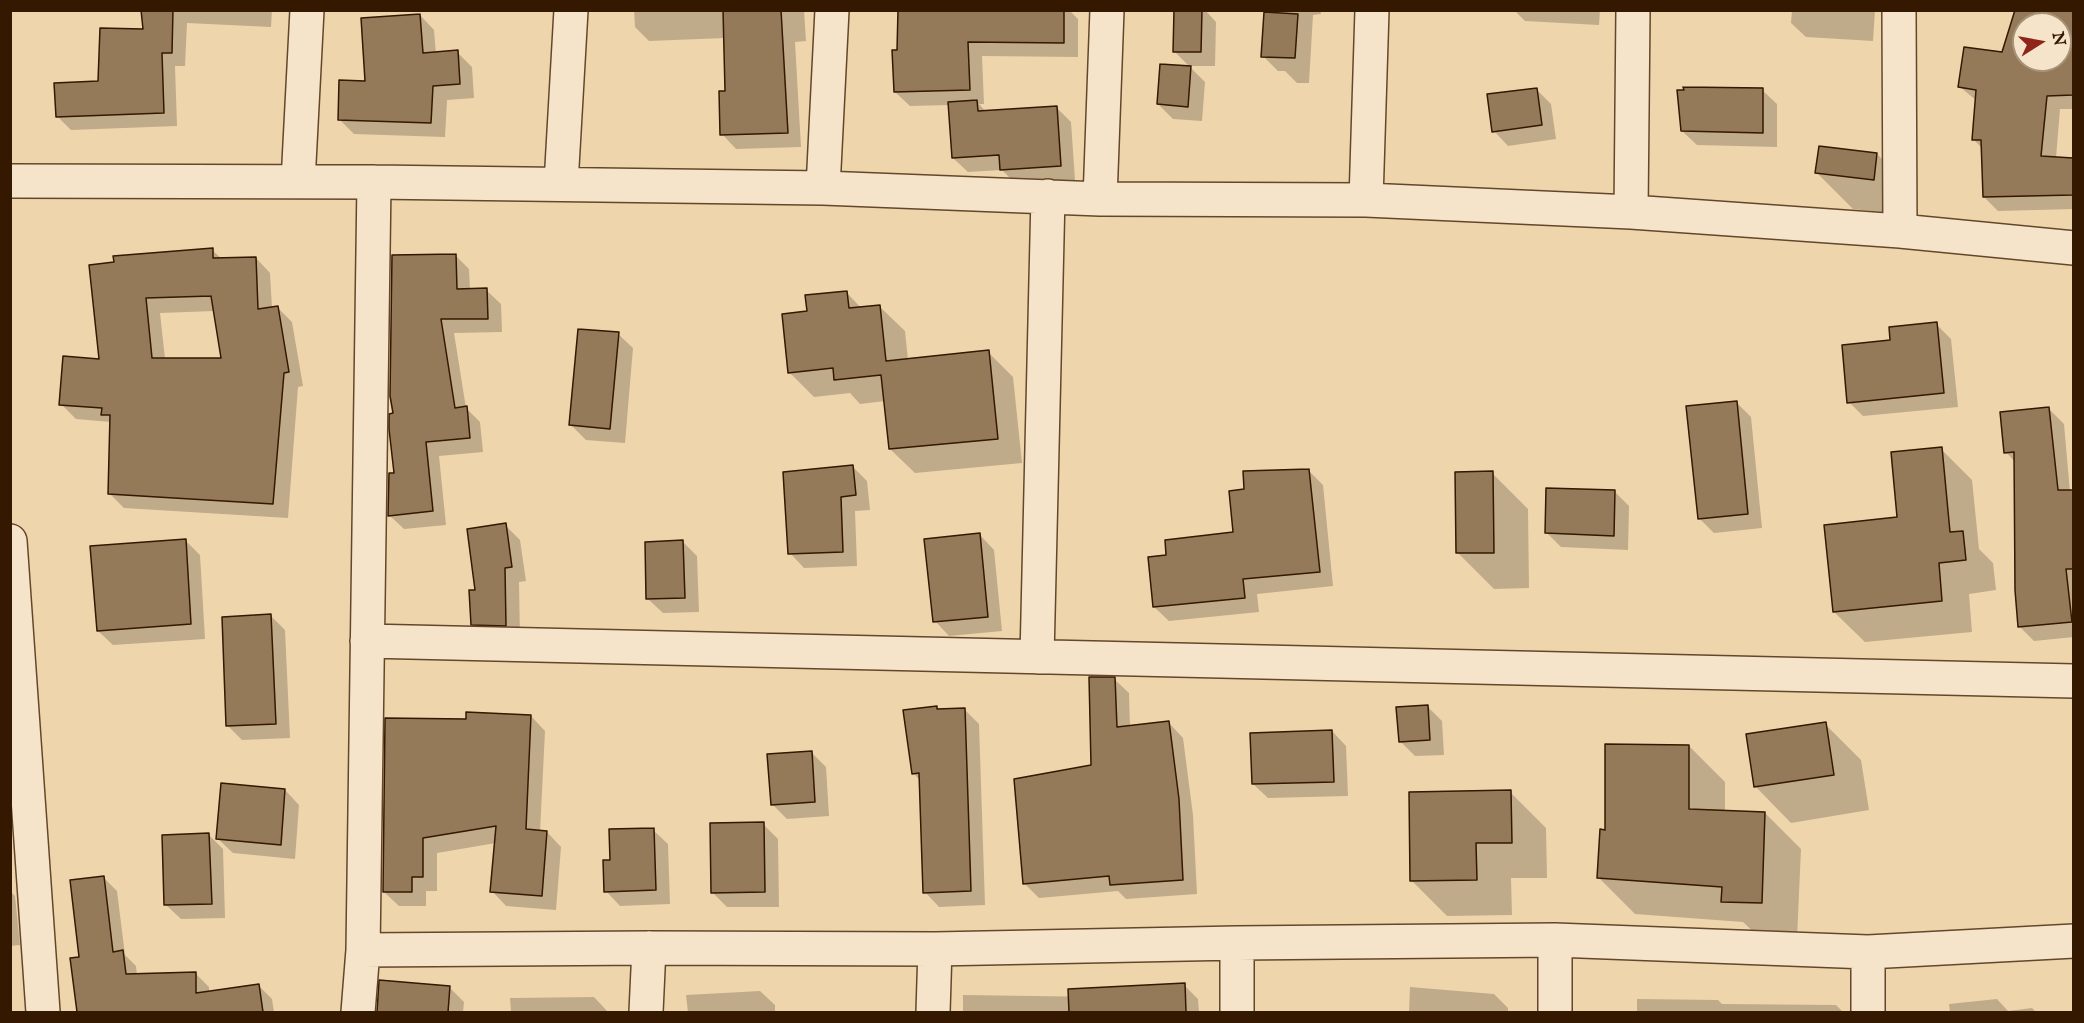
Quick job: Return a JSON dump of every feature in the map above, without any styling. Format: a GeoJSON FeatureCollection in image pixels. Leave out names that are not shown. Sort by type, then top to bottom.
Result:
{"type":"FeatureCollection","features":[{"type":"Feature","properties":{"kind":"street"},"geometry":{"type":"LineString","coordinates":[[298,182],[307,10]]}},
{"type":"Feature","properties":{"kind":"street"},"geometry":{"type":"LineString","coordinates":[[561,184],[571,10]]}},
{"type":"Feature","properties":{"kind":"street"},"geometry":{"type":"LineString","coordinates":[[824,188],[832,10]]}},
{"type":"Feature","properties":{"kind":"street"},"geometry":{"type":"LineString","coordinates":[[1100,199],[1107,10]]}},
{"type":"Feature","properties":{"kind":"street"},"geometry":{"type":"LineString","coordinates":[[1366,200],[1372,10]]}},
{"type":"Feature","properties":{"kind":"street"},"geometry":{"type":"LineString","coordinates":[[1632,212],[1633,10]]}},
{"type":"Feature","properties":{"kind":"street"},"geometry":{"type":"LineString","coordinates":[[1899,10],[1900,231]]}},
{"type":"Feature","properties":{"kind":"street"},"geometry":{"type":"LineString","coordinates":[[10,181],[561,184],[824,188],[1100,199],[1366,200],[1632,212],[1900,231],[2073,248]]}},
{"type":"Feature","properties":{"kind":"street"},"geometry":{"type":"LineString","coordinates":[[358,1012],[363,950],[374,182]]}},
{"type":"Feature","properties":{"kind":"street"},"geometry":{"type":"LineString","coordinates":[[1037,657],[1048,196]]}},
{"type":"Feature","properties":{"kind":"street"},"geometry":{"type":"LineString","coordinates":[[10,541],[43,1012]]}},
{"type":"Feature","properties":{"kind":"street"},"geometry":{"type":"LineString","coordinates":[[367,641],[2073,681]]}},
{"type":"Feature","properties":{"kind":"street"},"geometry":{"type":"LineString","coordinates":[[363,950],[935,949],[1555,940],[1868,952],[2073,941]]}},
{"type":"Feature","properties":{"kind":"street"},"geometry":{"type":"LineString","coordinates":[[1555,940],[1555,1012]]}},
{"type":"Feature","properties":{"kind":"street"},"geometry":{"type":"LineString","coordinates":[[1237,943],[1237,1012]]}},
{"type":"Feature","properties":{"kind":"street"},"geometry":{"type":"LineString","coordinates":[[646,1012],[649,948]]}},
{"type":"Feature","properties":{"kind":"street"},"geometry":{"type":"LineString","coordinates":[[933,1012],[935,949]]}},
{"type":"Feature","properties":{"kind":"street"},"geometry":{"type":"LineString","coordinates":[[1868,952],[1868,1012]]}},
{"type":"Feature","properties":{"kind":"building"},"geometry":{"type":"Polygon","coordinates":[[[141,10],[173,10],[172,53],[162,53],[164,113],[56,117],[54,83],[98,81],[100,28],[143,29],[141,10]]]}},
{"type":"Feature","properties":{"kind":"building"},"geometry":{"type":"Polygon","coordinates":[[[723,10],[781,10],[788,133],[720,135],[719,91],[725,91],[723,10]]]}},
{"type":"Feature","properties":{"kind":"building"},"geometry":{"type":"Polygon","coordinates":[[[898,10],[1064,10],[1064,43],[968,42],[970,90],[894,92],[892,50],[897,50],[898,10]]]}},
{"type":"Feature","properties":{"kind":"building"},"geometry":{"type":"Polygon","coordinates":[[[1174,10],[1202,10],[1201,52],[1173,52],[1174,10]]]}},
{"type":"Feature","properties":{"kind":"building"},"geometry":{"type":"Polygon","coordinates":[[[2015,10],[2073,10],[2073,95],[2047,96],[2041,156],[2073,158],[2073,195],[1983,197],[1981,140],[1972,140],[1976,90],[1958,87],[1964,47],[2002,52],[2012,20],[2012,72],[2072,72],[2072,12],[2014,12],[2015,10]]]}},
{"type":"Feature","properties":{"kind":"building"},"geometry":{"type":"Polygon","coordinates":[[[1264,12],[1298,14],[1295,58],[1261,57],[1264,12]]]}},
{"type":"Feature","properties":{"kind":"building"},"geometry":{"type":"Polygon","coordinates":[[[420,14],[423,53],[458,50],[460,84],[433,86],[431,123],[338,120],[339,80],[365,81],[361,18],[420,14]]]}},
{"type":"Feature","properties":{"kind":"building"},"geometry":{"type":"Polygon","coordinates":[[[1160,64],[1191,66],[1188,107],[1157,104],[1160,64]]]}},
{"type":"Feature","properties":{"kind":"building"},"geometry":{"type":"Polygon","coordinates":[[[1683,87],[1763,88],[1763,133],[1681,131],[1677,90],[1684,90],[1683,87]]]}},
{"type":"Feature","properties":{"kind":"building"},"geometry":{"type":"Polygon","coordinates":[[[1537,88],[1542,125],[1492,132],[1487,94],[1537,88]]]}},
{"type":"Feature","properties":{"kind":"building"},"geometry":{"type":"Polygon","coordinates":[[[977,100],[978,111],[1057,106],[1061,166],[1000,170],[999,155],[952,158],[948,102],[977,100]]]}},
{"type":"Feature","properties":{"kind":"building"},"geometry":{"type":"Polygon","coordinates":[[[1819,146],[1877,153],[1874,180],[1815,173],[1819,146]]]}},
{"type":"Feature","properties":{"kind":"building"},"geometry":{"type":"Polygon","coordinates":[[[213,248],[213,258],[256,257],[258,309],[278,306],[289,372],[284,373],[273,504],[108,494],[110,415],[101,415],[102,408],[59,405],[63,356],[99,359],[89,265],[114,262],[113,256],[213,248]],[[211,296],[146,298],[152,358],[221,358],[211,296]]]}},
{"type":"Feature","properties":{"kind":"building"},"geometry":{"type":"Polygon","coordinates":[[[456,254],[457,289],[487,288],[488,319],[441,319],[455,408],[467,406],[470,438],[426,442],[433,511],[388,516],[389,473],[394,473],[389,429],[389,414],[393,413],[390,396],[392,255],[456,254]]]}},
{"type":"Feature","properties":{"kind":"building"},"geometry":{"type":"Polygon","coordinates":[[[847,291],[849,308],[880,305],[886,361],[989,350],[998,439],[889,449],[881,375],[834,380],[833,368],[788,373],[782,314],[807,311],[805,295],[847,291]]]}},
{"type":"Feature","properties":{"kind":"building"},"geometry":{"type":"Polygon","coordinates":[[[1937,322],[1944,393],[1847,403],[1842,345],[1890,340],[1889,327],[1937,322]]]}},
{"type":"Feature","properties":{"kind":"building"},"geometry":{"type":"Polygon","coordinates":[[[578,329],[619,332],[610,429],[569,425],[578,329]]]}},
{"type":"Feature","properties":{"kind":"building"},"geometry":{"type":"Polygon","coordinates":[[[1737,401],[1748,514],[1698,519],[1686,406],[1737,401]]]}},
{"type":"Feature","properties":{"kind":"building"},"geometry":{"type":"Polygon","coordinates":[[[2049,407],[2058,490],[2073,490],[2073,569],[2066,569],[2072,622],[2018,627],[2015,590],[2014,452],[2004,453],[2000,412],[2049,407]]]}},
{"type":"Feature","properties":{"kind":"building"},"geometry":{"type":"Polygon","coordinates":[[[1942,447],[1950,532],[1963,531],[1966,560],[1939,563],[1942,601],[1833,612],[1824,525],[1897,517],[1891,452],[1942,447]]]}},
{"type":"Feature","properties":{"kind":"building"},"geometry":{"type":"Polygon","coordinates":[[[853,465],[856,495],[841,497],[843,552],[788,554],[783,472],[853,465]]]}},
{"type":"Feature","properties":{"kind":"building"},"geometry":{"type":"Polygon","coordinates":[[[1309,469],[1320,572],[1243,579],[1245,598],[1153,607],[1148,557],[1166,555],[1165,540],[1233,532],[1229,491],[1244,489],[1243,471],[1309,469]]]}},
{"type":"Feature","properties":{"kind":"building"},"geometry":{"type":"Polygon","coordinates":[[[1493,471],[1494,553],[1456,553],[1455,472],[1493,471]]]}},
{"type":"Feature","properties":{"kind":"building"},"geometry":{"type":"Polygon","coordinates":[[[1546,488],[1615,490],[1614,536],[1545,533],[1546,488]]]}},
{"type":"Feature","properties":{"kind":"building"},"geometry":{"type":"Polygon","coordinates":[[[506,523],[512,567],[505,568],[506,626],[471,625],[469,590],[475,590],[467,529],[506,523]]]}},
{"type":"Feature","properties":{"kind":"building"},"geometry":{"type":"Polygon","coordinates":[[[980,533],[988,617],[933,622],[924,539],[980,533]]]}},
{"type":"Feature","properties":{"kind":"building"},"geometry":{"type":"Polygon","coordinates":[[[186,539],[191,624],[97,631],[90,546],[186,539]]]}},
{"type":"Feature","properties":{"kind":"building"},"geometry":{"type":"Polygon","coordinates":[[[683,540],[685,598],[646,599],[645,542],[683,540]]]}},
{"type":"Feature","properties":{"kind":"building"},"geometry":{"type":"Polygon","coordinates":[[[271,614],[276,724],[226,726],[222,617],[271,614]]]}},
{"type":"Feature","properties":{"kind":"building"},"geometry":{"type":"Polygon","coordinates":[[[1089,677],[1115,677],[1117,727],[1169,721],[1179,799],[1183,880],[1110,885],[1109,876],[1023,884],[1014,779],[1091,765],[1089,677]]]}},
{"type":"Feature","properties":{"kind":"building"},"geometry":{"type":"Polygon","coordinates":[[[1428,705],[1430,740],[1399,742],[1396,707],[1428,705]]]}},
{"type":"Feature","properties":{"kind":"building"},"geometry":{"type":"Polygon","coordinates":[[[937,706],[937,709],[965,708],[971,891],[923,893],[919,773],[912,774],[903,710],[937,706]]]}},
{"type":"Feature","properties":{"kind":"building"},"geometry":{"type":"Polygon","coordinates":[[[466,712],[531,715],[526,829],[547,831],[542,896],[490,892],[496,826],[423,838],[423,877],[412,877],[412,892],[383,892],[385,718],[466,719],[466,712]]]}},
{"type":"Feature","properties":{"kind":"building"},"geometry":{"type":"Polygon","coordinates":[[[1826,722],[1834,775],[1754,787],[1746,734],[1826,722]]]}},
{"type":"Feature","properties":{"kind":"building"},"geometry":{"type":"Polygon","coordinates":[[[1332,730],[1334,782],[1252,784],[1250,733],[1332,730]]]}},
{"type":"Feature","properties":{"kind":"building"},"geometry":{"type":"Polygon","coordinates":[[[1605,744],[1689,745],[1689,809],[1765,812],[1762,903],[1721,902],[1722,887],[1597,878],[1600,829],[1605,830],[1605,744]]]}},
{"type":"Feature","properties":{"kind":"building"},"geometry":{"type":"Polygon","coordinates":[[[812,751],[815,802],[771,805],[767,754],[812,751]]]}},
{"type":"Feature","properties":{"kind":"building"},"geometry":{"type":"Polygon","coordinates":[[[221,783],[285,789],[281,845],[216,839],[221,783]]]}},
{"type":"Feature","properties":{"kind":"building"},"geometry":{"type":"Polygon","coordinates":[[[1511,790],[1512,843],[1476,843],[1477,880],[1410,881],[1409,792],[1511,790]]]}},
{"type":"Feature","properties":{"kind":"building"},"geometry":{"type":"Polygon","coordinates":[[[764,822],[765,892],[711,893],[710,823],[764,822]]]}},
{"type":"Feature","properties":{"kind":"building"},"geometry":{"type":"Polygon","coordinates":[[[654,828],[656,890],[604,892],[603,860],[610,860],[609,829],[654,828]]]}},
{"type":"Feature","properties":{"kind":"building"},"geometry":{"type":"Polygon","coordinates":[[[209,833],[212,904],[164,905],[162,835],[209,833]]]}},
{"type":"Feature","properties":{"kind":"building"},"geometry":{"type":"Polygon","coordinates":[[[104,876],[113,952],[123,950],[126,974],[196,972],[196,993],[259,984],[263,1012],[77,1012],[70,958],[79,957],[70,880],[104,876]]]}},
{"type":"Feature","properties":{"kind":"building"},"geometry":{"type":"Polygon","coordinates":[[[379,980],[450,986],[448,1012],[377,1012],[379,980]]]}},
{"type":"Feature","properties":{"kind":"building"},"geometry":{"type":"Polygon","coordinates":[[[1185,983],[1186,1012],[1069,1012],[1068,989],[1185,983]]]}}]}
